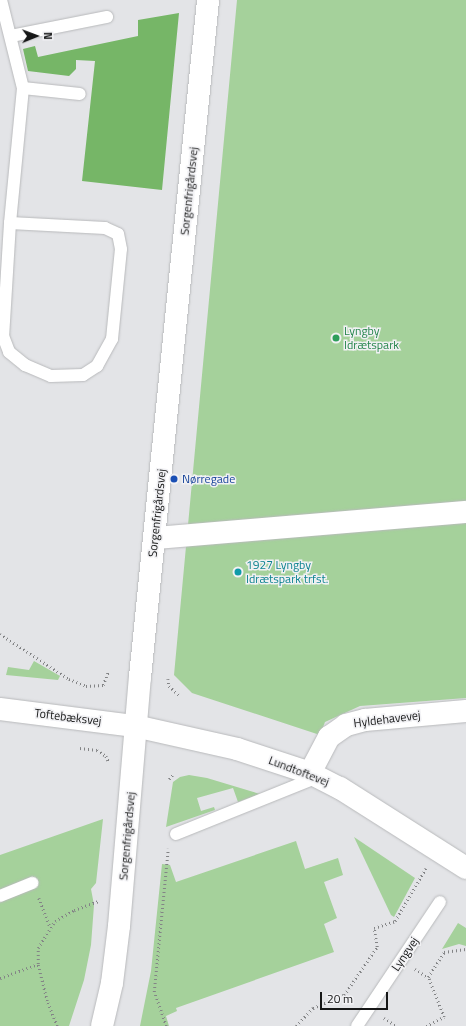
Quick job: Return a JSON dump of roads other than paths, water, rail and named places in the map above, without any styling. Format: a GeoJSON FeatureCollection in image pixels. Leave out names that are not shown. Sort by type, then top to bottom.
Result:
{"type":"FeatureCollection","features":[{"type":"Feature","properties":{"kind":"street","name":"Sorgenfrigårdsvej"},"geometry":{"type":"LineString","coordinates":[[102,1026],[112,983],[122,899],[136,726],[208,0]]}},
{"type":"Feature","properties":{"kind":"street"},"geometry":{"type":"LineString","coordinates":[[154,538],[466,512]]}},
{"type":"Feature","properties":{"kind":"street","name":"Toftebæksvej"},"geometry":{"type":"LineString","coordinates":[[0,709],[136,726]]}},
{"type":"Feature","properties":{"kind":"street","name":"Hyldehavevej"},"geometry":{"type":"LineString","coordinates":[[314,775],[329,737],[346,725],[365,720],[463,714]]}},
{"type":"Feature","properties":{"kind":"street","name":"Lundtoftevej"},"geometry":{"type":"LineString","coordinates":[[136,726],[237,749],[314,775],[466,868]]}},
{"type":"Feature","properties":{"kind":"lane"},"geometry":{"type":"LineString","coordinates":[[1,0],[23,88],[10,222],[3,302],[2,338],[9,352],[25,365],[51,376],[83,375],[97,366],[112,339],[121,249],[118,234],[105,228],[10,222]]}},
{"type":"Feature","properties":{"kind":"lane"},"geometry":{"type":"LineString","coordinates":[[11,36],[107,17]]}},
{"type":"Feature","properties":{"kind":"lane"},"geometry":{"type":"LineString","coordinates":[[23,88],[80,94]]}},
{"type":"Feature","properties":{"kind":"lane"},"geometry":{"type":"LineString","coordinates":[[176,834],[314,775]]}},
{"type":"Feature","properties":{"kind":"lane"},"geometry":{"type":"LineString","coordinates":[[0,896],[33,883]]}},
{"type":"Feature","properties":{"kind":"lane","name":"Lyngvej"},"geometry":{"type":"LineString","coordinates":[[358,1026],[440,902]]}},
{"type":"Feature","properties":{"kind":"place","name":"Lyngby Idrætspark"},"geometry":{"type":"Point","coordinates":[336,338]}},
{"type":"Feature","properties":{"kind":"place","name":"Nørregade"},"geometry":{"type":"Point","coordinates":[174,479]}},
{"type":"Feature","properties":{"kind":"place","name":"1927 Lyngby Idrætspark trfst."},"geometry":{"type":"Point","coordinates":[238,572]}}]}
